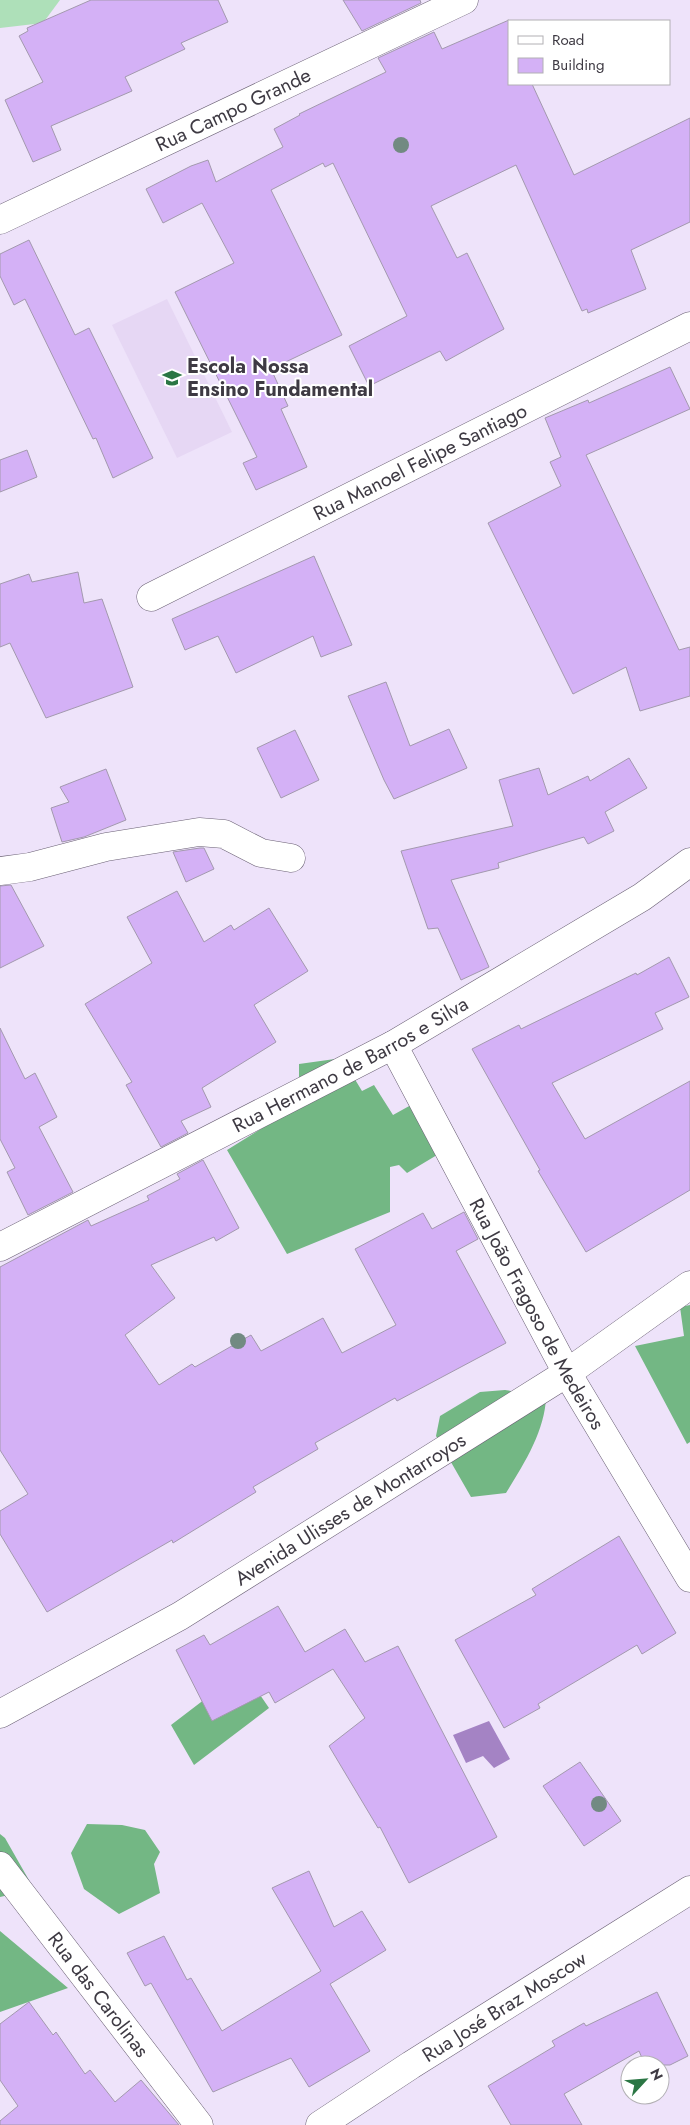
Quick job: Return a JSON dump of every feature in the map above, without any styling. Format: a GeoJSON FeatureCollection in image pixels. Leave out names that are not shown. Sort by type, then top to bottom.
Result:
{"type":"FeatureCollection","features":[{"type":"Feature","properties":{"kind":"street","name":"Rua Campo Grande"},"geometry":{"type":"LineString","coordinates":[[0,220],[464,0]]}},
{"type":"Feature","properties":{"kind":"street","name":"Rua Manoel Felipe Santiago"},"geometry":{"type":"LineString","coordinates":[[151,597],[690,326]]}},
{"type":"Feature","properties":{"kind":"street"},"geometry":{"type":"LineString","coordinates":[[0,871],[30,866],[106,847],[199,832],[224,834],[261,853],[291,858]]}},
{"type":"Feature","properties":{"kind":"street","name":"Rua Hermano de Barros e Silva"},"geometry":{"type":"LineString","coordinates":[[0,1247],[393,1045],[642,897],[690,862]]}},
{"type":"Feature","properties":{"kind":"street","name":"Rua João Fragoso de Medeiros"},"geometry":{"type":"LineString","coordinates":[[393,1045],[567,1373],[690,1578]]}},
{"type":"Feature","properties":{"kind":"street","name":"Avenida Ulisses de Montarroyos"},"geometry":{"type":"LineString","coordinates":[[0,1714],[180,1616],[567,1373],[690,1285]]}},
{"type":"Feature","properties":{"kind":"street","name":"Rua das Carolinas"},"geometry":{"type":"LineString","coordinates":[[0,1866],[199,2125]]}},
{"type":"Feature","properties":{"kind":"street","name":"Rua José Braz Moscow"},"geometry":{"type":"LineString","coordinates":[[320,2125],[690,1890]]}},
{"type":"Feature","properties":{"kind":"shaded area","name":"Escola Nossa Ensino Fundamental"},"geometry":{"type":"Polygon","coordinates":[[[167,299],[232,432],[177,458],[112,325],[167,299]]]}},
{"type":"Feature","properties":{"kind":"shaded area"},"geometry":{"type":"Polygon","coordinates":[[[489,1721],[510,1759],[494,1768],[483,1756],[466,1763],[453,1735],[489,1721]]]}},
{"type":"Feature","properties":{"kind":"green space"},"geometry":{"type":"Polygon","coordinates":[[[0,0],[60,0],[43,23],[0,28],[0,0]]]}},
{"type":"Feature","properties":{"kind":"green space"},"geometry":{"type":"Polygon","coordinates":[[[342,1058],[362,1091],[374,1085],[393,1115],[411,1105],[437,1155],[407,1173],[399,1165],[390,1167],[390,1212],[287,1254],[227,1150],[299,1105],[299,1064],[342,1058]]]}},
{"type":"Feature","properties":{"kind":"green space"},"geometry":{"type":"Polygon","coordinates":[[[690,1305],[690,1442],[687,1444],[635,1346],[684,1336],[680,1307],[690,1305]]]}},
{"type":"Feature","properties":{"kind":"green space"},"geometry":{"type":"Polygon","coordinates":[[[505,1390],[546,1397],[545,1410],[538,1435],[520,1471],[506,1493],[471,1497],[436,1436],[440,1416],[480,1392],[505,1390]]]}},
{"type":"Feature","properties":{"kind":"green space"},"geometry":{"type":"Polygon","coordinates":[[[243,1670],[269,1708],[194,1765],[171,1725],[243,1670]]]}},
{"type":"Feature","properties":{"kind":"green space"},"geometry":{"type":"Polygon","coordinates":[[[87,1824],[122,1825],[145,1830],[160,1852],[154,1864],[160,1893],[119,1914],[84,1889],[71,1853],[87,1824]]]}},
{"type":"Feature","properties":{"kind":"green space"},"geometry":{"type":"Polygon","coordinates":[[[0,1834],[5,1838],[34,1889],[0,1897],[0,1834]]]}},
{"type":"Feature","properties":{"kind":"green space"},"geometry":{"type":"Polygon","coordinates":[[[0,1931],[68,1988],[0,2012],[0,1931]]]}},
{"type":"Feature","properties":{"kind":"building"},"geometry":{"type":"Polygon","coordinates":[[[91,0],[218,0],[228,22],[181,43],[185,49],[125,77],[132,91],[51,126],[61,150],[33,162],[5,100],[43,82],[19,36],[28,31],[27,28],[91,0]]]}},
{"type":"Feature","properties":{"kind":"building"},"geometry":{"type":"Polygon","coordinates":[[[343,0],[420,0],[421,3],[362,31],[343,0]]]}},
{"type":"Feature","properties":{"kind":"building"},"geometry":{"type":"Polygon","coordinates":[[[508,20],[508,85],[532,85],[574,175],[690,118],[690,222],[631,250],[646,289],[588,313],[587,309],[582,311],[516,165],[431,206],[457,258],[467,253],[504,329],[446,361],[440,351],[369,386],[349,346],[407,316],[333,163],[325,167],[323,163],[271,190],[342,335],[271,369],[288,406],[281,409],[307,467],[256,490],[243,463],[257,457],[175,292],[234,263],[202,203],[163,223],[146,189],[191,166],[208,160],[216,182],[283,147],[274,129],[299,114],[386,72],[378,58],[434,32],[442,49],[508,20]]]}},
{"type":"Feature","properties":{"kind":"building"},"geometry":{"type":"Polygon","coordinates":[[[29,240],[75,335],[89,328],[153,458],[113,478],[96,438],[93,439],[25,299],[14,305],[0,276],[0,254],[29,240]]]}},
{"type":"Feature","properties":{"kind":"building"},"geometry":{"type":"Polygon","coordinates":[[[670,367],[690,409],[586,455],[679,650],[690,647],[690,696],[640,711],[626,667],[573,694],[488,523],[561,486],[550,462],[561,457],[545,418],[588,400],[589,403],[670,367]]]}},
{"type":"Feature","properties":{"kind":"building"},"geometry":{"type":"Polygon","coordinates":[[[27,450],[37,477],[0,492],[0,460],[27,450]]]}},
{"type":"Feature","properties":{"kind":"building"},"geometry":{"type":"Polygon","coordinates":[[[314,556],[352,645],[321,657],[313,636],[236,673],[218,636],[185,650],[172,619],[314,556]]]}},
{"type":"Feature","properties":{"kind":"building"},"geometry":{"type":"Polygon","coordinates":[[[78,572],[84,603],[102,599],[133,687],[46,718],[10,643],[0,647],[0,584],[29,574],[32,582],[78,572]]]}},
{"type":"Feature","properties":{"kind":"building"},"geometry":{"type":"Polygon","coordinates":[[[386,682],[410,746],[449,729],[467,768],[394,799],[348,696],[386,682]]]}},
{"type":"Feature","properties":{"kind":"building"},"geometry":{"type":"Polygon","coordinates":[[[295,730],[319,780],[281,798],[257,748],[295,730]]]}},
{"type":"Feature","properties":{"kind":"building"},"geometry":{"type":"Polygon","coordinates":[[[629,758],[647,788],[605,812],[614,831],[588,844],[584,837],[498,863],[499,868],[451,880],[489,967],[461,980],[438,928],[428,929],[401,851],[513,826],[499,780],[539,768],[548,795],[588,776],[590,781],[629,758]]]}},
{"type":"Feature","properties":{"kind":"building"},"geometry":{"type":"Polygon","coordinates":[[[106,769],[126,820],[84,837],[62,842],[51,808],[69,802],[60,787],[106,769]]]}},
{"type":"Feature","properties":{"kind":"building"},"geometry":{"type":"Polygon","coordinates":[[[204,848],[214,869],[186,882],[173,852],[204,848]]]}},
{"type":"Feature","properties":{"kind":"building"},"geometry":{"type":"Polygon","coordinates":[[[11,885],[44,946],[0,968],[0,886],[11,885]]]}},
{"type":"Feature","properties":{"kind":"building"},"geometry":{"type":"Polygon","coordinates":[[[177,891],[204,942],[231,925],[234,930],[269,908],[308,971],[254,1005],[276,1042],[202,1088],[211,1107],[181,1121],[188,1133],[161,1147],[126,1085],[132,1082],[85,1004],[152,963],[127,917],[177,891]]]}},
{"type":"Feature","properties":{"kind":"building"},"geometry":{"type":"Polygon","coordinates":[[[669,957],[689,997],[655,1013],[663,1029],[552,1083],[585,1139],[690,1081],[690,1190],[586,1252],[538,1171],[540,1170],[472,1049],[519,1025],[521,1029],[636,973],[637,975],[669,957]]]}},
{"type":"Feature","properties":{"kind":"building"},"geometry":{"type":"Polygon","coordinates":[[[0,1028],[25,1079],[35,1073],[57,1117],[39,1127],[73,1192],[28,1215],[7,1172],[15,1168],[0,1139],[0,1028]]]}},
{"type":"Feature","properties":{"kind":"building"},"geometry":{"type":"Polygon","coordinates":[[[203,1160],[239,1228],[216,1241],[214,1237],[151,1265],[175,1298],[125,1335],[159,1385],[192,1364],[195,1367],[251,1335],[261,1351],[323,1318],[342,1353],[396,1325],[355,1249],[423,1213],[432,1229],[464,1212],[478,1239],[456,1251],[506,1343],[397,1401],[395,1398],[315,1443],[318,1449],[253,1487],[256,1492],[173,1543],[172,1540],[47,1612],[0,1534],[0,1511],[28,1494],[0,1450],[0,1267],[88,1220],[91,1226],[149,1200],[147,1196],[180,1179],[177,1174],[203,1160]]]}},
{"type":"Feature","properties":{"kind":"building"},"geometry":{"type":"Polygon","coordinates":[[[619,1536],[676,1633],[642,1654],[637,1645],[538,1704],[540,1708],[504,1728],[455,1640],[536,1595],[532,1589],[619,1536]]]}},
{"type":"Feature","properties":{"kind":"building"},"geometry":{"type":"Polygon","coordinates":[[[278,1606],[305,1652],[345,1629],[365,1662],[398,1646],[497,1837],[409,1883],[380,1827],[378,1828],[329,1746],[365,1718],[333,1669],[275,1703],[269,1692],[212,1721],[176,1650],[204,1635],[210,1645],[278,1606]]]}},
{"type":"Feature","properties":{"kind":"building"},"geometry":{"type":"Polygon","coordinates":[[[580,1762],[621,1821],[584,1846],[543,1786],[580,1762]]]}},
{"type":"Feature","properties":{"kind":"building"},"geometry":{"type":"Polygon","coordinates":[[[309,1871],[334,1927],[362,1911],[386,1950],[330,1984],[370,2051],[309,2087],[291,2058],[213,2092],[151,1983],[145,1986],[127,1953],[164,1936],[187,1980],[191,1978],[222,2031],[321,1971],[272,1888],[309,1871]]]}},
{"type":"Feature","properties":{"kind":"building"},"geometry":{"type":"Polygon","coordinates":[[[657,1992],[688,2056],[670,2065],[670,2055],[641,2055],[639,2051],[632,2055],[620,2055],[620,2062],[564,2094],[582,2125],[511,2125],[488,2086],[555,2046],[552,2041],[584,2023],[586,2026],[657,1992]]]}},
{"type":"Feature","properties":{"kind":"building"},"geometry":{"type":"Polygon","coordinates":[[[29,2002],[53,2035],[56,2032],[85,2074],[90,2070],[115,2102],[141,2080],[179,2125],[0,2125],[0,2121],[18,2106],[0,2080],[0,2024],[29,2002]]]}},
{"type":"Feature","properties":{"kind":"place","name":"Escola Nossa Ensino Fundamental"},"geometry":{"type":"Point","coordinates":[172,378]}}]}
